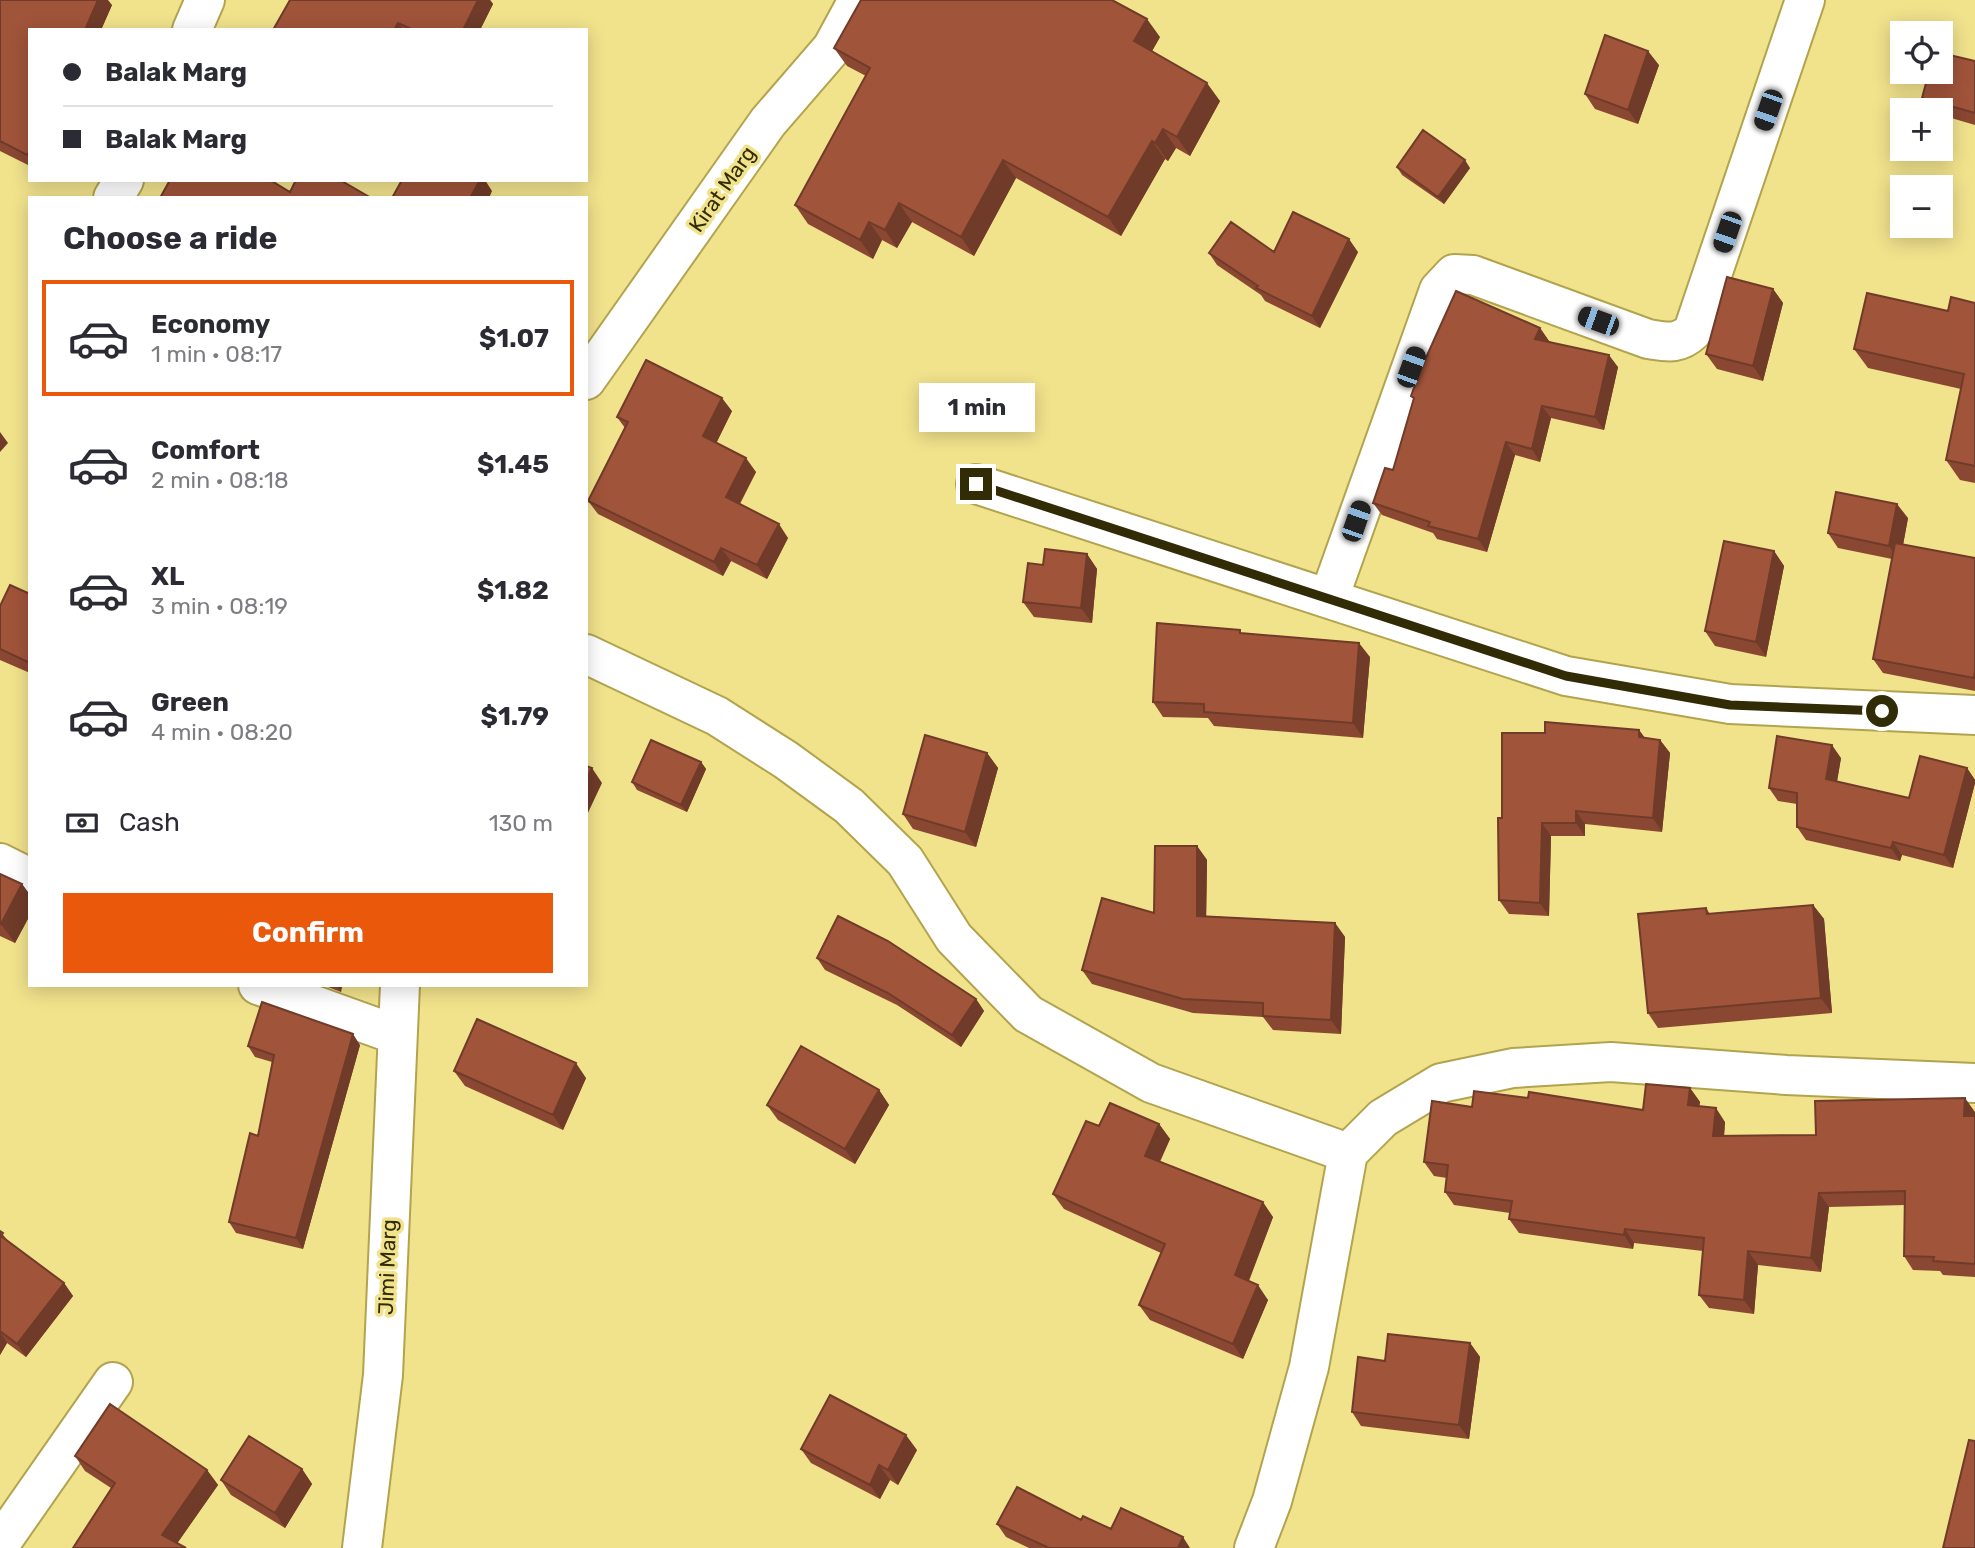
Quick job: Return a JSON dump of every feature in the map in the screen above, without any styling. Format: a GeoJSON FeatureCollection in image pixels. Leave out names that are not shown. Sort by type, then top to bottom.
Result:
{"type":"FeatureCollection","features":[{"type":"Feature","properties":{"kind":"street"},"geometry":{"type":"LineString","coordinates":[[193,28],[205,0]]}},
{"type":"Feature","properties":{"kind":"street","name":"Kirat Marg"},"geometry":{"type":"LineString","coordinates":[[588,377],[768,122],[832,48],[858,0]]}},
{"type":"Feature","properties":{"kind":"street"},"geometry":{"type":"LineString","coordinates":[[1329,598],[1439,290],[1454,274],[1473,275],[1648,339],[1670,343],[1684,339],[1693,331],[1805,0]]}},
{"type":"Feature","properties":{"kind":"street"},"geometry":{"type":"LineString","coordinates":[[976,484],[1566,676],[1730,705],[1975,715]]}},
{"type":"Feature","properties":{"kind":"street"},"geometry":{"type":"LineString","coordinates":[[588,655],[717,716],[786,760],[849,806],[905,861],[954,938],[1028,1014],[1150,1083],[1348,1153]]}},
{"type":"Feature","properties":{"kind":"street"},"geometry":{"type":"LineString","coordinates":[[0,863],[28,877]]}},
{"type":"Feature","properties":{"kind":"street"},"geometry":{"type":"LineString","coordinates":[[264,987],[397,1035]]}},
{"type":"Feature","properties":{"kind":"street","name":"Jimi Marg"},"geometry":{"type":"LineString","coordinates":[[362,1548],[383,1375],[400,987]]}},
{"type":"Feature","properties":{"kind":"street"},"geometry":{"type":"LineString","coordinates":[[1254,1548],[1272,1501],[1309,1367],[1348,1153],[1383,1118],[1441,1083],[1513,1068],[1611,1062],[1786,1075],[1975,1083]]}},
{"type":"Feature","properties":{"kind":"street"},"geometry":{"type":"LineString","coordinates":[[0,1544],[113,1382]]}},
{"type":"Feature","properties":{"kind":"building"},"geometry":{"type":"Polygon","coordinates":[[[0,0],[98,0],[86,28],[28,28],[28,153],[0,141],[0,0]]]}},
{"type":"Feature","properties":{"kind":"building"},"geometry":{"type":"Polygon","coordinates":[[[290,0],[478,0],[464,28],[409,28],[398,23],[395,28],[274,28],[290,0]]]}},
{"type":"Feature","properties":{"kind":"building"},"geometry":{"type":"Polygon","coordinates":[[[861,0],[1112,0],[1147,19],[1134,41],[1207,83],[1177,137],[1163,129],[1155,143],[1152,141],[1108,217],[1003,160],[961,237],[899,203],[885,230],[869,222],[860,240],[795,205],[870,68],[834,48],[861,0]]]}},
{"type":"Feature","properties":{"kind":"building"},"geometry":{"type":"Polygon","coordinates":[[[1605,35],[1648,51],[1628,110],[1585,94],[1605,35]]]}},
{"type":"Feature","properties":{"kind":"building"},"geometry":{"type":"Polygon","coordinates":[[[1953,56],[1975,61],[1975,113],[1953,107],[1953,98],[1922,98],[1926,84],[1953,84],[1953,56]]]}},
{"type":"Feature","properties":{"kind":"building"},"geometry":{"type":"Polygon","coordinates":[[[1423,130],[1465,160],[1438,197],[1397,167],[1423,130]]]}},
{"type":"Feature","properties":{"kind":"building"},"geometry":{"type":"Polygon","coordinates":[[[169,182],[273,182],[290,192],[295,182],[343,182],[368,196],[161,196],[169,182]]]}},
{"type":"Feature","properties":{"kind":"building"},"geometry":{"type":"Polygon","coordinates":[[[401,182],[479,182],[471,196],[393,196],[401,182]]]}},
{"type":"Feature","properties":{"kind":"building"},"geometry":{"type":"Polygon","coordinates":[[[1293,212],[1349,239],[1312,316],[1256,288],[1258,286],[1209,253],[1231,222],[1274,252],[1293,212]]]}},
{"type":"Feature","properties":{"kind":"building"},"geometry":{"type":"Polygon","coordinates":[[[1727,277],[1773,289],[1753,366],[1706,354],[1727,277]]]}},
{"type":"Feature","properties":{"kind":"building"},"geometry":{"type":"Polygon","coordinates":[[[1456,291],[1540,328],[1535,339],[1609,355],[1595,417],[1542,406],[1532,449],[1506,442],[1478,539],[1428,526],[1430,522],[1373,503],[1385,468],[1393,470],[1414,398],[1411,396],[1456,291]]]}},
{"type":"Feature","properties":{"kind":"building"},"geometry":{"type":"Polygon","coordinates":[[[1867,293],[1948,311],[1951,297],[1975,303],[1975,466],[1946,460],[1964,374],[1854,349],[1867,293]]]}},
{"type":"Feature","properties":{"kind":"building"},"geometry":{"type":"Polygon","coordinates":[[[646,360],[722,398],[703,436],[746,458],[726,497],[779,524],[757,565],[721,548],[714,562],[588,501],[628,422],[617,417],[646,360]]]}},
{"type":"Feature","properties":{"kind":"building"},"geometry":{"type":"Polygon","coordinates":[[[1836,492],[1897,504],[1889,546],[1828,533],[1836,492]]]}},
{"type":"Feature","properties":{"kind":"building"},"geometry":{"type":"Polygon","coordinates":[[[1724,541],[1774,551],[1756,642],[1705,631],[1724,541]]]}},
{"type":"Feature","properties":{"kind":"building"},"geometry":{"type":"Polygon","coordinates":[[[1895,543],[1975,558],[1974,678],[1873,659],[1895,543]]]}},
{"type":"Feature","properties":{"kind":"building"},"geometry":{"type":"Polygon","coordinates":[[[1045,549],[1087,554],[1081,608],[1023,602],[1028,563],[1043,565],[1045,549]]]}},
{"type":"Feature","properties":{"kind":"building"},"geometry":{"type":"Polygon","coordinates":[[[10,585],[28,593],[28,662],[0,649],[0,606],[10,585]]]}},
{"type":"Feature","properties":{"kind":"building"},"geometry":{"type":"Polygon","coordinates":[[[1157,623],[1359,643],[1353,723],[1204,712],[1204,704],[1153,702],[1157,623]]]}},
{"type":"Feature","properties":{"kind":"building"},"geometry":{"type":"Polygon","coordinates":[[[1545,722],[1639,730],[1639,737],[1660,740],[1653,818],[1576,811],[1576,823],[1542,823],[1540,903],[1499,900],[1498,818],[1502,818],[1502,733],[1545,733],[1545,722]]]}},
{"type":"Feature","properties":{"kind":"building"},"geometry":{"type":"Polygon","coordinates":[[[925,735],[987,753],[965,832],[903,814],[925,735]]]}},
{"type":"Feature","properties":{"kind":"building"},"geometry":{"type":"Polygon","coordinates":[[[1777,736],[1832,745],[1826,779],[1909,798],[1920,756],[1967,768],[1944,855],[1893,842],[1891,848],[1797,827],[1797,793],[1769,788],[1777,736]]]}},
{"type":"Feature","properties":{"kind":"building"},"geometry":{"type":"Polygon","coordinates":[[[651,740],[701,762],[681,805],[632,782],[651,740]]]}},
{"type":"Feature","properties":{"kind":"building"},"geometry":{"type":"Polygon","coordinates":[[[1155,846],[1197,846],[1197,916],[1335,923],[1331,1020],[1263,1016],[1263,1003],[1183,999],[1082,970],[1102,898],[1154,913],[1155,846]]]}},
{"type":"Feature","properties":{"kind":"building"},"geometry":{"type":"Polygon","coordinates":[[[0,874],[22,884],[1,924],[0,923],[0,874]]]}},
{"type":"Feature","properties":{"kind":"building"},"geometry":{"type":"Polygon","coordinates":[[[1813,905],[1821,998],[1648,1013],[1638,914],[1706,908],[1707,914],[1813,905]]]}},
{"type":"Feature","properties":{"kind":"building"},"geometry":{"type":"Polygon","coordinates":[[[838,916],[888,941],[976,999],[952,1035],[888,993],[817,958],[838,916]]]}},
{"type":"Feature","properties":{"kind":"building"},"geometry":{"type":"Polygon","coordinates":[[[262,1002],[353,1034],[296,1238],[229,1222],[250,1133],[258,1136],[274,1055],[248,1046],[262,1002]]]}},
{"type":"Feature","properties":{"kind":"building"},"geometry":{"type":"Polygon","coordinates":[[[477,1019],[576,1063],[553,1115],[454,1071],[477,1019]]]}},
{"type":"Feature","properties":{"kind":"building"},"geometry":{"type":"Polygon","coordinates":[[[801,1046],[879,1090],[845,1149],[767,1105],[801,1046]]]}},
{"type":"Feature","properties":{"kind":"building"},"geometry":{"type":"Polygon","coordinates":[[[1646,1084],[1690,1088],[1688,1105],[1716,1108],[1713,1136],[1816,1135],[1815,1101],[1965,1098],[1964,1116],[1975,1116],[1975,1264],[1933,1261],[1934,1257],[1904,1256],[1905,1191],[1819,1193],[1811,1258],[1748,1251],[1744,1300],[1699,1295],[1704,1238],[1625,1229],[1624,1235],[1509,1219],[1512,1201],[1445,1192],[1448,1165],[1424,1162],[1432,1101],[1472,1107],[1474,1091],[1528,1098],[1529,1092],[1643,1110],[1646,1084]]]}},
{"type":"Feature","properties":{"kind":"building"},"geometry":{"type":"Polygon","coordinates":[[[1110,1103],[1159,1124],[1145,1156],[1263,1202],[1235,1275],[1258,1285],[1233,1344],[1139,1305],[1165,1244],[1053,1194],[1086,1121],[1099,1126],[1110,1103]]]}},
{"type":"Feature","properties":{"kind":"building"},"geometry":{"type":"Polygon","coordinates":[[[0,1231],[3,1233],[1,1236],[64,1283],[17,1344],[0,1331],[0,1231]]]}},
{"type":"Feature","properties":{"kind":"building"},"geometry":{"type":"Polygon","coordinates":[[[1388,1334],[1470,1343],[1459,1425],[1352,1412],[1358,1357],[1385,1361],[1388,1334]]]}},
{"type":"Feature","properties":{"kind":"building"},"geometry":{"type":"Polygon","coordinates":[[[830,1395],[906,1435],[888,1470],[879,1465],[870,1485],[801,1449],[830,1395]]]}},
{"type":"Feature","properties":{"kind":"building"},"geometry":{"type":"Polygon","coordinates":[[[110,1404],[207,1470],[162,1535],[186,1548],[73,1548],[115,1483],[75,1456],[110,1404]]]}},
{"type":"Feature","properties":{"kind":"building"},"geometry":{"type":"Polygon","coordinates":[[[249,1436],[302,1469],[275,1513],[221,1480],[249,1436]]]}},
{"type":"Feature","properties":{"kind":"building"},"geometry":{"type":"Polygon","coordinates":[[[1969,1440],[1975,1441],[1975,1548],[1943,1548],[1969,1440]]]}},
{"type":"Feature","properties":{"kind":"building"},"geometry":{"type":"Polygon","coordinates":[[[1017,1487],[1081,1520],[1083,1516],[1111,1529],[1121,1508],[1183,1537],[1178,1548],[1049,1548],[997,1524],[1017,1487]]]}},
{"type":"Feature","properties":{"kind":"route"},"geometry":{"type":"LineString","coordinates":[[976,484],[1566,676],[1730,705],[1882,711]]}}]}
